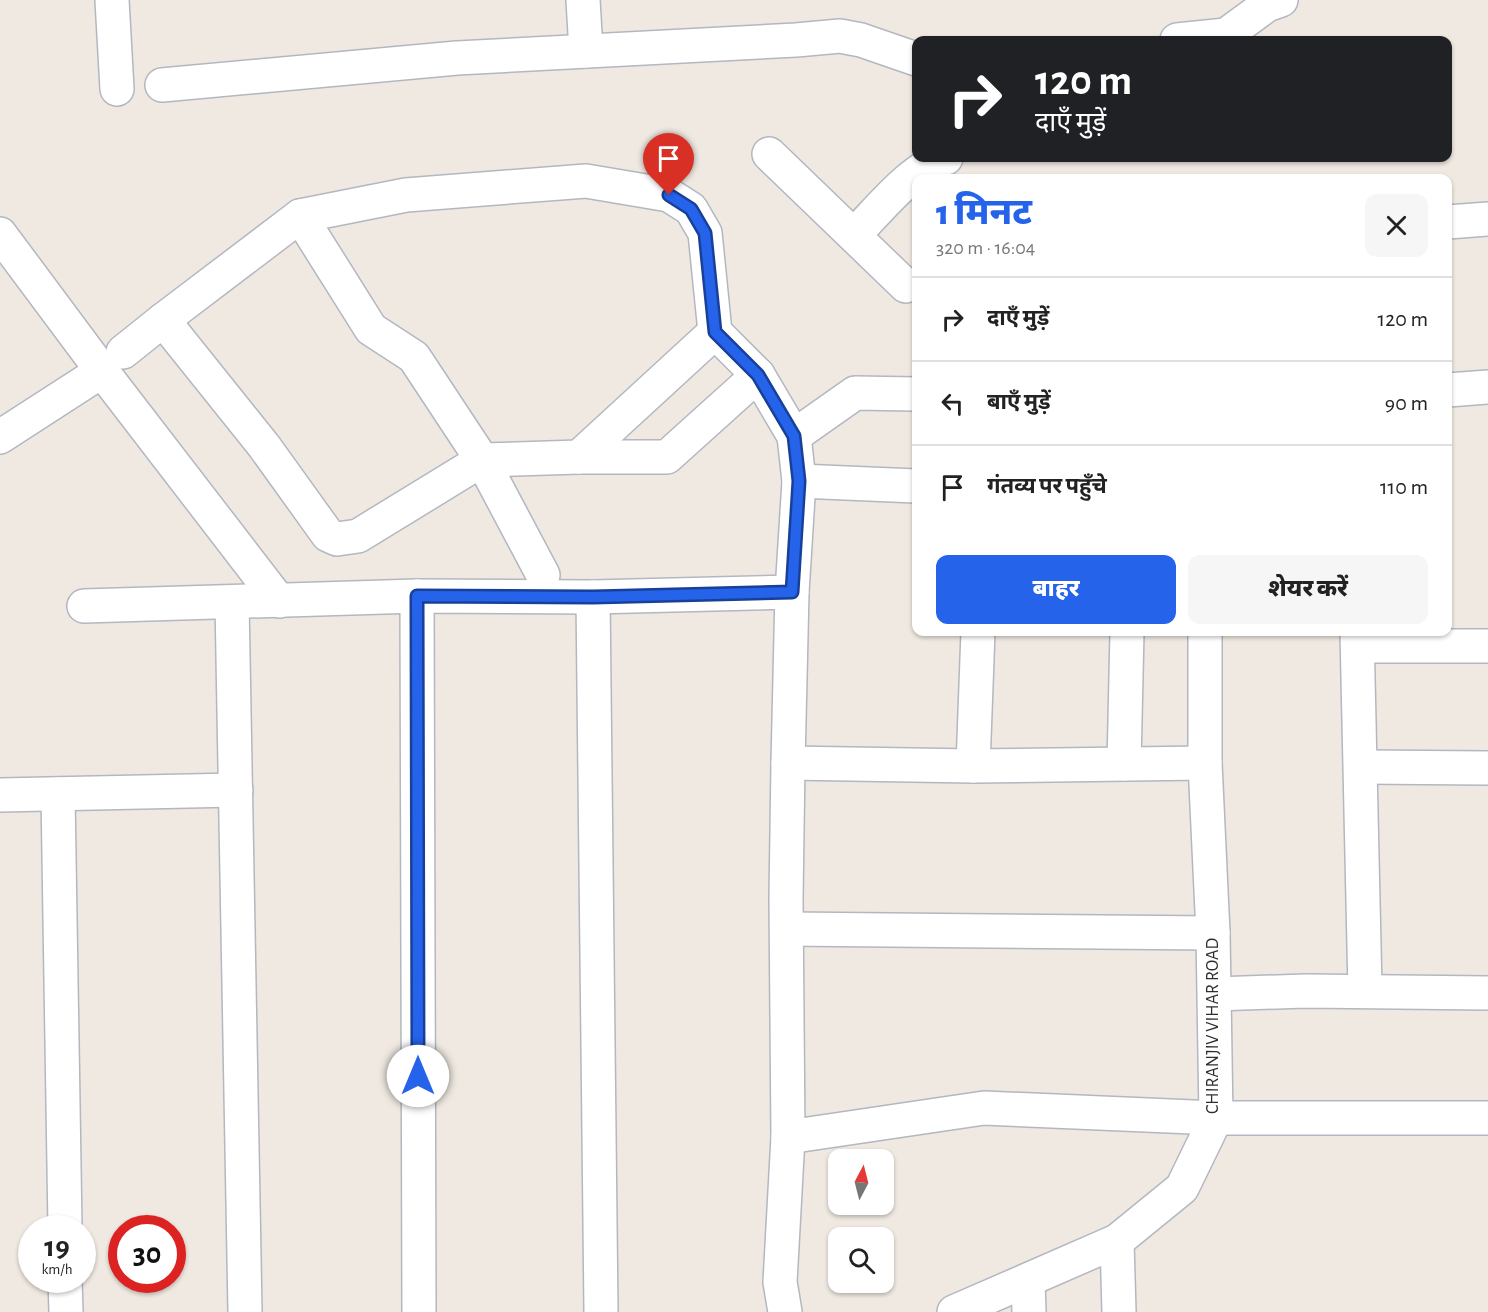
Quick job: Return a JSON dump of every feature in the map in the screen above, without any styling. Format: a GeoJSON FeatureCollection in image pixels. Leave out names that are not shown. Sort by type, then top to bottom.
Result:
{"type":"FeatureCollection","features":[{"type":"Feature","properties":{"kind":"street"},"geometry":{"type":"LineString","coordinates":[[112,0],[117,89]]}},
{"type":"Feature","properties":{"kind":"street"},"geometry":{"type":"LineString","coordinates":[[583,0],[586,51]]}},
{"type":"Feature","properties":{"kind":"street"},"geometry":{"type":"LineString","coordinates":[[1228,36],[1267,5],[1281,0]]}},
{"type":"Feature","properties":{"kind":"street"},"geometry":{"type":"LineString","coordinates":[[162,85],[456,58],[840,36],[861,40],[912,58]]}},
{"type":"Feature","properties":{"kind":"street"},"geometry":{"type":"LineString","coordinates":[[769,154],[906,286]]}},
{"type":"Feature","properties":{"kind":"street"},"geometry":{"type":"LineString","coordinates":[[915,174],[934,162]]}},
{"type":"Feature","properties":{"kind":"street"},"geometry":{"type":"LineString","coordinates":[[854,235],[912,177]]}},
{"type":"Feature","properties":{"kind":"street"},"geometry":{"type":"LineString","coordinates":[[0,437],[112,361],[300,216],[406,195],[586,181],[669,195],[691,209],[705,233],[715,332],[758,375],[794,436],[799,481],[792,592],[788,763],[788,1137],[780,1282],[785,1312]]}},
{"type":"Feature","properties":{"kind":"street"},"geometry":{"type":"LineString","coordinates":[[300,216],[371,328],[414,357],[482,460],[543,575]]}},
{"type":"Feature","properties":{"kind":"street"},"geometry":{"type":"LineString","coordinates":[[1452,222],[1488,219]]}},
{"type":"Feature","properties":{"kind":"street"},"geometry":{"type":"LineString","coordinates":[[0,234],[112,361],[279,600]]}},
{"type":"Feature","properties":{"kind":"street"},"geometry":{"type":"LineString","coordinates":[[163,320],[264,446],[328,535],[337,539],[358,536],[482,460],[667,457],[758,375]]}},
{"type":"Feature","properties":{"kind":"street"},"geometry":{"type":"LineString","coordinates":[[579,457],[715,332]]}},
{"type":"Feature","properties":{"kind":"street"},"geometry":{"type":"LineString","coordinates":[[1452,390],[1488,387]]}},
{"type":"Feature","properties":{"kind":"street"},"geometry":{"type":"LineString","coordinates":[[794,436],[855,393],[912,394]]}},
{"type":"Feature","properties":{"kind":"street"},"geometry":{"type":"LineString","coordinates":[[799,481],[912,486]]}},
{"type":"Feature","properties":{"kind":"street"},"geometry":{"type":"LineString","coordinates":[[84,606],[417,596],[593,597],[792,592]]}},
{"type":"Feature","properties":{"kind":"street"},"geometry":{"type":"LineString","coordinates":[[417,596],[419,1312]]}},
{"type":"Feature","properties":{"kind":"street"},"geometry":{"type":"LineString","coordinates":[[593,597],[601,1312]]}},
{"type":"Feature","properties":{"kind":"street"},"geometry":{"type":"LineString","coordinates":[[232,602],[245,1312]]}},
{"type":"Feature","properties":{"kind":"street"},"geometry":{"type":"LineString","coordinates":[[973,766],[978,636]]}},
{"type":"Feature","properties":{"kind":"street"},"geometry":{"type":"LineString","coordinates":[[1124,764],[1126,636]]}},
{"type":"Feature","properties":{"kind":"street","name":"CHIRANJIV VIHAR ROAD"},"geometry":{"type":"LineString","coordinates":[[954,1312],[1028,1297],[1117,1241],[1182,1188],[1216,1118],[1213,933],[1204,763],[1205,636]]}},
{"type":"Feature","properties":{"kind":"street"},"geometry":{"type":"LineString","coordinates":[[1365,991],[1357,639],[1488,646]]}},
{"type":"Feature","properties":{"kind":"street"},"geometry":{"type":"LineString","coordinates":[[788,763],[973,766],[1204,763]]}},
{"type":"Feature","properties":{"kind":"street"},"geometry":{"type":"LineString","coordinates":[[1361,767],[1488,768]]}},
{"type":"Feature","properties":{"kind":"street"},"geometry":{"type":"LineString","coordinates":[[0,795],[236,790]]}},
{"type":"Feature","properties":{"kind":"street"},"geometry":{"type":"LineString","coordinates":[[58,794],[65,1215]]}},
{"type":"Feature","properties":{"kind":"street"},"geometry":{"type":"LineString","coordinates":[[787,929],[1213,933]]}},
{"type":"Feature","properties":{"kind":"street"},"geometry":{"type":"LineString","coordinates":[[1215,994],[1365,991],[1488,993]]}},
{"type":"Feature","properties":{"kind":"street"},"geometry":{"type":"LineString","coordinates":[[788,1137],[984,1108],[1216,1118],[1488,1118]]}},
{"type":"Feature","properties":{"kind":"street"},"geometry":{"type":"LineString","coordinates":[[1117,1241],[1119,1312]]}},
{"type":"Feature","properties":{"kind":"street"},"geometry":{"type":"LineString","coordinates":[[65,1293],[66,1312]]}},
{"type":"Feature","properties":{"kind":"route"},"geometry":{"type":"LineString","coordinates":[[418,1076],[417,596],[593,597],[792,592],[799,481],[794,436],[758,375],[715,332],[705,233],[691,209],[669,195]]}}]}
